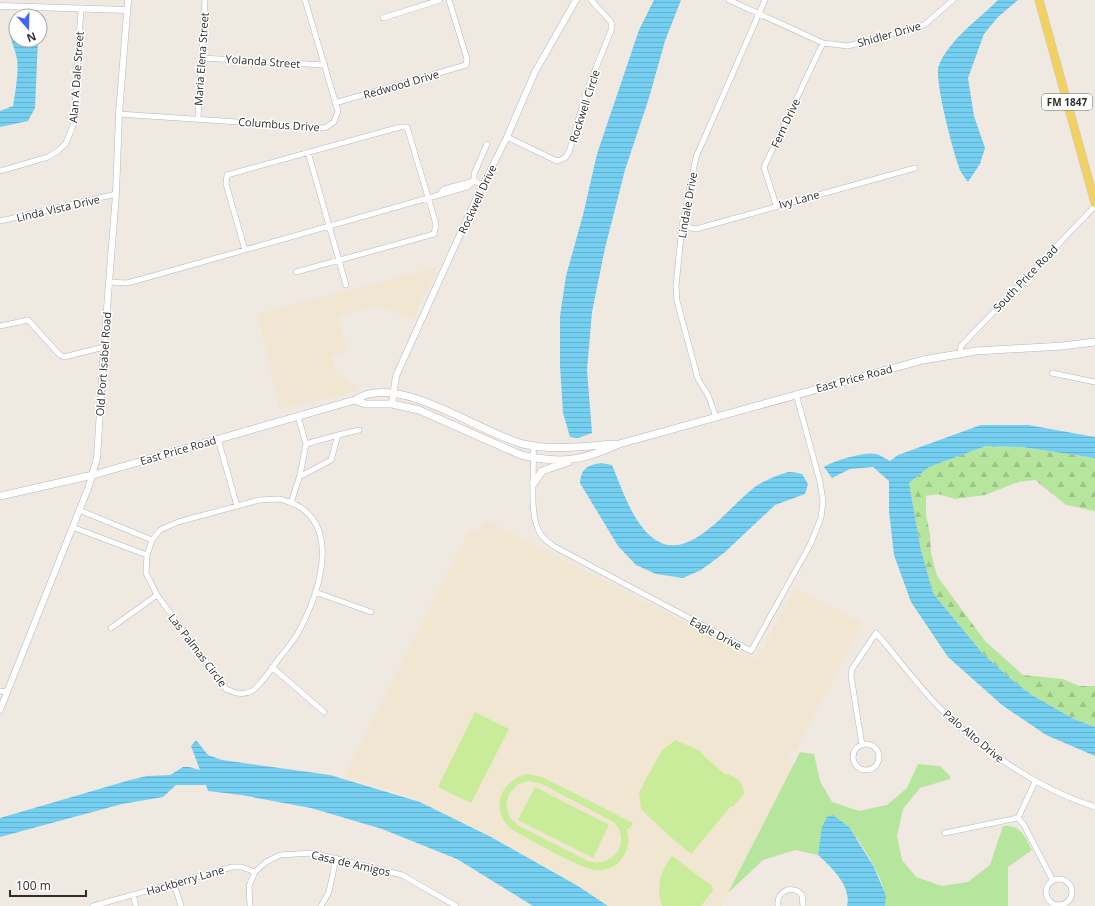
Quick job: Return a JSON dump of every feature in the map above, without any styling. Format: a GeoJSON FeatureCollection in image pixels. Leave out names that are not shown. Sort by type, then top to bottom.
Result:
{"type":"FeatureCollection","features":[{"type":"Feature","properties":{"kind":"main road","name":"FM 1847"},"geometry":{"type":"LineString","coordinates":[[1039,0],[1095,203]]}},
{"type":"Feature","properties":{"kind":"main road","name":"East Price Road"},"geometry":{"type":"LineString","coordinates":[[355,400],[365,404],[392,404],[429,414],[508,450],[534,458],[574,460],[596,455],[619,444],[918,361],[960,352],[1062,346],[1095,342]]}},
{"type":"Feature","properties":{"kind":"main road","name":"East Price Road"},"geometry":{"type":"LineString","coordinates":[[0,496],[92,475],[355,400],[364,394],[395,393],[429,403],[498,435],[533,445],[549,448],[566,448],[619,444]]}},
{"type":"Feature","properties":{"kind":"main road"},"geometry":{"type":"LineString","coordinates":[[534,483],[542,471],[574,460]]}},
{"type":"Feature","properties":{"kind":"street","name":"Old Port Isabel Road"},"geometry":{"type":"LineString","coordinates":[[0,710],[3,691],[79,510],[98,458],[104,347],[116,194],[119,114],[128,0]]}},
{"type":"Feature","properties":{"kind":"street","name":"Maria Elena Street"},"geometry":{"type":"LineString","coordinates":[[198,118],[205,0]]}},
{"type":"Feature","properties":{"kind":"street","name":"Columbus Drive"},"geometry":{"type":"LineString","coordinates":[[119,114],[198,118],[325,128],[334,122],[338,111],[305,0]]}},
{"type":"Feature","properties":{"kind":"street"},"geometry":{"type":"LineString","coordinates":[[383,18],[440,0]]}},
{"type":"Feature","properties":{"kind":"street","name":"Redwood Drive"},"geometry":{"type":"LineString","coordinates":[[335,103],[466,65],[467,59],[448,0]]}},
{"type":"Feature","properties":{"kind":"street","name":"Rockwell Drive"},"geometry":{"type":"LineString","coordinates":[[392,404],[395,393],[396,376],[483,185],[507,137],[535,72],[576,0]]}},
{"type":"Feature","properties":{"kind":"street","name":"Rockwell Circle"},"geometry":{"type":"LineString","coordinates":[[507,137],[556,161],[565,158],[569,152],[587,90],[612,28],[611,22],[591,0]]}},
{"type":"Feature","properties":{"kind":"street","name":"Shidler Drive"},"geometry":{"type":"LineString","coordinates":[[729,0],[823,43],[848,46],[924,25],[953,0]]}},
{"type":"Feature","properties":{"kind":"street","name":"Lindale Drive"},"geometry":{"type":"LineString","coordinates":[[716,417],[708,395],[698,379],[677,301],[676,286],[682,226],[696,157],[765,0]]}},
{"type":"Feature","properties":{"kind":"street"},"geometry":{"type":"LineString","coordinates":[[0,6],[127,10]]}},
{"type":"Feature","properties":{"kind":"street","name":"Alan A Dale Street"},"geometry":{"type":"LineString","coordinates":[[0,171],[48,157],[66,143],[74,123],[81,8]]}},
{"type":"Feature","properties":{"kind":"street","name":"Fern Drive"},"geometry":{"type":"LineString","coordinates":[[776,205],[764,167],[823,43]]}},
{"type":"Feature","properties":{"kind":"street","name":"Yolanda Street"},"geometry":{"type":"LineString","coordinates":[[201,58],[325,65]]}},
{"type":"Feature","properties":{"kind":"street"},"geometry":{"type":"LineString","coordinates":[[245,250],[226,184],[226,177],[230,173],[404,126],[409,131],[436,224],[434,234],[296,272]]}},
{"type":"Feature","properties":{"kind":"street"},"geometry":{"type":"LineString","coordinates":[[474,181],[474,174],[487,144]]}},
{"type":"Feature","properties":{"kind":"street"},"geometry":{"type":"LineString","coordinates":[[308,152],[346,285]]}},
{"type":"Feature","properties":{"kind":"street","name":"Ivy Lane"},"geometry":{"type":"LineString","coordinates":[[682,226],[696,229],[776,205],[915,168]]}},
{"type":"Feature","properties":{"kind":"street"},"geometry":{"type":"LineString","coordinates":[[109,282],[127,283],[142,279],[196,262],[245,250],[439,194],[444,189],[474,181],[483,185]]}},
{"type":"Feature","properties":{"kind":"street","name":"Linda Vista Drive"},"geometry":{"type":"LineString","coordinates":[[0,221],[116,194]]}},
{"type":"Feature","properties":{"kind":"street","name":"South Price Road"},"geometry":{"type":"LineString","coordinates":[[960,352],[961,346],[1095,206]]}},
{"type":"Feature","properties":{"kind":"street"},"geometry":{"type":"LineString","coordinates":[[0,326],[28,320],[60,356],[64,357],[104,347]]}},
{"type":"Feature","properties":{"kind":"street"},"geometry":{"type":"LineString","coordinates":[[1052,373],[1095,382]]}},
{"type":"Feature","properties":{"kind":"street","name":"Eagle Drive"},"geometry":{"type":"LineString","coordinates":[[533,445],[534,518],[538,530],[546,540],[555,547],[751,651],[811,542],[821,518],[822,501],[820,482],[796,394]]}},
{"type":"Feature","properties":{"kind":"street"},"geometry":{"type":"LineString","coordinates":[[291,503],[299,477],[306,444],[298,416]]}},
{"type":"Feature","properties":{"kind":"street"},"geometry":{"type":"LineString","coordinates":[[306,444],[359,430]]}},
{"type":"Feature","properties":{"kind":"street"},"geometry":{"type":"LineString","coordinates":[[299,477],[331,460],[338,436]]}},
{"type":"Feature","properties":{"kind":"street"},"geometry":{"type":"LineString","coordinates":[[218,439],[237,506]]}},
{"type":"Feature","properties":{"kind":"street","name":"Las Palmas Circle"},"geometry":{"type":"LineString","coordinates":[[278,499],[291,503],[305,510],[314,519],[320,530],[322,548],[315,592],[297,634],[252,691],[238,694],[226,689],[157,595],[146,574],[147,555],[152,540],[160,530],[178,522],[259,500],[278,499]]}},
{"type":"Feature","properties":{"kind":"street"},"geometry":{"type":"LineString","coordinates":[[79,510],[152,540]]}},
{"type":"Feature","properties":{"kind":"street"},"geometry":{"type":"LineString","coordinates":[[72,527],[147,555]]}},
{"type":"Feature","properties":{"kind":"street"},"geometry":{"type":"LineString","coordinates":[[315,592],[371,612]]}},
{"type":"Feature","properties":{"kind":"street"},"geometry":{"type":"LineString","coordinates":[[111,628],[157,595]]}},
{"type":"Feature","properties":{"kind":"street","name":"Palo Alto Drive"},"geometry":{"type":"LineString","coordinates":[[862,745],[852,670],[876,633],[947,715],[992,754],[1036,782],[1078,802],[1095,808]]}},
{"type":"Feature","properties":{"kind":"street"},"geometry":{"type":"LineString","coordinates":[[272,667],[324,712]]}},
{"type":"Feature","properties":{"kind":"street"},"geometry":{"type":"LineString","coordinates":[[862,745],[871,746],[877,752],[878,760],[873,768],[869,770],[858,768],[853,761],[854,753],[862,745]]}},
{"type":"Feature","properties":{"kind":"street"},"geometry":{"type":"LineString","coordinates":[[1018,818],[1036,782]]}},
{"type":"Feature","properties":{"kind":"street"},"geometry":{"type":"LineString","coordinates":[[945,833],[1018,818]]}},
{"type":"Feature","properties":{"kind":"street"},"geometry":{"type":"LineString","coordinates":[[1018,818],[1024,825],[1053,881]]}},
{"type":"Feature","properties":{"kind":"street","name":"Casa de Amigos"},"geometry":{"type":"LineString","coordinates":[[254,872],[266,862],[280,855],[313,853],[402,875],[456,906]]}},
{"type":"Feature","properties":{"kind":"street"},"geometry":{"type":"LineString","coordinates":[[321,906],[329,892],[336,858]]}},
{"type":"Feature","properties":{"kind":"street","name":"Hackberry Lane"},"geometry":{"type":"LineString","coordinates":[[93,906],[232,867],[242,867],[254,872]]}},
{"type":"Feature","properties":{"kind":"street"},"geometry":{"type":"LineString","coordinates":[[250,906],[249,886],[254,872]]}},
{"type":"Feature","properties":{"kind":"street"},"geometry":{"type":"LineString","coordinates":[[1061,879],[1070,886],[1072,894],[1065,903],[1057,904],[1049,900],[1046,892],[1047,887],[1053,881],[1061,879]]}},
{"type":"Feature","properties":{"kind":"street"},"geometry":{"type":"LineString","coordinates":[[174,884],[180,906]]}},
{"type":"Feature","properties":{"kind":"street"},"geometry":{"type":"LineString","coordinates":[[778,906],[779,896],[782,892],[790,889],[799,892],[802,895],[803,906]]}},
{"type":"Feature","properties":{"kind":"street"},"geometry":{"type":"LineString","coordinates":[[133,895],[136,906]]}},
{"type":"Feature","properties":{"kind":"shaded area"},"geometry":{"type":"Polygon","coordinates":[[[437,267],[413,320],[377,305],[338,316],[348,351],[331,356],[336,374],[358,387],[358,391],[280,409],[257,314],[437,267]]]}},
{"type":"Feature","properties":{"kind":"shaded area"},"geometry":{"type":"Polygon","coordinates":[[[485,520],[757,659],[795,588],[863,623],[796,752],[792,750],[788,758],[794,765],[721,906],[609,906],[567,879],[497,839],[423,802],[399,793],[344,777],[470,529],[478,533],[485,520]]]}},
{"type":"Feature","properties":{"kind":"green space"},"geometry":{"type":"Polygon","coordinates":[[[986,446],[1022,447],[1095,458],[1095,511],[1066,505],[1035,480],[1018,482],[985,495],[955,499],[938,494],[926,496],[926,515],[930,534],[931,553],[937,576],[985,641],[1023,675],[1063,679],[1079,686],[1095,686],[1095,727],[1074,719],[1030,694],[1010,678],[983,654],[933,593],[921,550],[909,483],[929,467],[986,446]]]}},
{"type":"Feature","properties":{"kind":"green space"},"geometry":{"type":"Polygon","coordinates":[[[475,712],[509,729],[471,803],[438,787],[475,712]]]}},
{"type":"Feature","properties":{"kind":"green space"},"geometry":{"type":"Polygon","coordinates":[[[676,740],[700,751],[726,775],[728,774],[737,779],[741,783],[744,794],[733,807],[731,806],[691,854],[668,835],[641,809],[639,793],[647,777],[663,749],[676,740]]]}},
{"type":"Feature","properties":{"kind":"green space"},"geometry":{"type":"Polygon","coordinates":[[[800,752],[814,754],[820,781],[832,802],[859,811],[887,805],[907,788],[918,764],[940,766],[950,776],[950,779],[920,788],[903,809],[897,836],[902,860],[916,877],[942,886],[968,882],[990,865],[1003,826],[1014,827],[1021,832],[1032,850],[1008,867],[1008,906],[885,906],[883,889],[876,870],[857,838],[820,847],[818,855],[795,850],[763,860],[728,893],[800,752]]]}},
{"type":"Feature","properties":{"kind":"green space"},"geometry":{"type":"Polygon","coordinates":[[[527,774],[542,777],[633,823],[629,829],[626,828],[628,835],[628,847],[621,860],[608,869],[589,869],[553,852],[510,828],[500,812],[499,804],[504,789],[518,778],[527,774]],[[528,781],[517,785],[509,794],[506,805],[510,818],[519,826],[588,861],[605,861],[617,852],[621,838],[619,830],[614,822],[540,783],[528,781]]]}},
{"type":"Feature","properties":{"kind":"green space"},"geometry":{"type":"Polygon","coordinates":[[[535,787],[609,825],[593,858],[518,820],[535,787]]]}},
{"type":"Feature","properties":{"kind":"green space"},"geometry":{"type":"Polygon","coordinates":[[[672,856],[712,886],[713,890],[701,906],[662,906],[659,893],[660,880],[672,856]]]}},
{"type":"Feature","properties":{"kind":"water"},"geometry":{"type":"Polygon","coordinates":[[[654,0],[681,0],[665,41],[649,98],[625,170],[605,248],[592,312],[587,370],[592,433],[578,438],[570,437],[563,413],[560,365],[560,316],[566,276],[583,215],[597,154],[639,30],[654,0]]]}},
{"type":"Feature","properties":{"kind":"water"},"geometry":{"type":"Polygon","coordinates":[[[998,0],[1018,0],[998,17],[984,34],[968,78],[974,116],[985,148],[980,164],[968,182],[960,170],[949,133],[941,100],[938,72],[939,65],[957,38],[998,0]]]}},
{"type":"Feature","properties":{"kind":"water"},"geometry":{"type":"Polygon","coordinates":[[[14,48],[38,48],[35,108],[28,121],[0,127],[0,111],[13,106],[18,70],[14,48]]]}},
{"type":"Feature","properties":{"kind":"water"},"geometry":{"type":"Polygon","coordinates":[[[981,425],[1028,425],[1095,437],[1095,458],[1022,447],[986,446],[929,467],[909,483],[921,550],[933,593],[983,654],[1010,678],[1030,694],[1074,719],[1095,727],[1095,756],[1046,735],[1002,705],[948,657],[911,602],[894,555],[889,511],[889,481],[873,467],[850,469],[832,478],[824,467],[842,459],[872,453],[882,456],[890,461],[898,455],[981,425]]]}},
{"type":"Feature","properties":{"kind":"water"},"geometry":{"type":"Polygon","coordinates":[[[601,463],[612,465],[626,500],[637,520],[651,537],[666,544],[680,544],[695,538],[709,528],[753,488],[771,478],[794,472],[802,474],[808,484],[805,494],[775,505],[724,553],[701,570],[683,578],[656,574],[636,565],[618,546],[580,483],[583,471],[586,468],[601,463]]]}},
{"type":"Feature","properties":{"kind":"water"},"geometry":{"type":"Polygon","coordinates":[[[196,740],[208,755],[222,760],[330,775],[420,802],[491,837],[578,886],[608,906],[533,906],[457,859],[382,829],[311,808],[241,795],[208,791],[206,785],[176,785],[163,797],[122,804],[0,837],[0,818],[130,780],[147,776],[170,775],[183,767],[200,770],[191,746],[196,740]]]}},
{"type":"Feature","properties":{"kind":"water"},"geometry":{"type":"Polygon","coordinates":[[[833,815],[849,827],[874,867],[886,896],[885,906],[847,906],[848,899],[843,884],[829,865],[818,855],[822,827],[827,817],[833,815]]]}}]}
